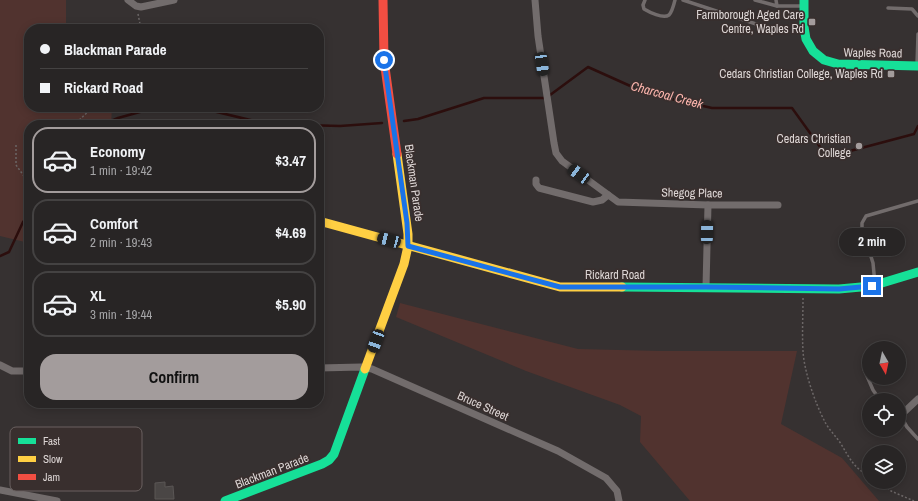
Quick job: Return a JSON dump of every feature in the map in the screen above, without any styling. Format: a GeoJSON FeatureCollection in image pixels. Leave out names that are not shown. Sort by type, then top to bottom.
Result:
{"type":"FeatureCollection","features":[{"type":"Feature","properties":{"kind":"street"},"geometry":{"type":"LineString","coordinates":[[128,0],[136,6],[147,6],[174,0]]}},
{"type":"Feature","properties":{"kind":"street","name":"Blackman Parade"},"geometry":{"type":"LineString","coordinates":[[227,501],[322,464],[329,460],[334,454],[403,269],[408,246],[407,223],[384,60],[383,0]]}},
{"type":"Feature","properties":{"kind":"street","name":"Shegog Place"},"geometry":{"type":"LineString","coordinates":[[535,0],[555,148],[558,157],[567,166],[618,202],[708,205],[778,205]]}},
{"type":"Feature","properties":{"kind":"street","name":"Waples Road"},"geometry":{"type":"LineString","coordinates":[[804,3],[804,27],[806,38],[813,51],[824,60],[838,64],[918,66]]}},
{"type":"Feature","properties":{"kind":"street"},"geometry":{"type":"LineString","coordinates":[[536,180],[536,184],[539,188],[593,202],[602,200],[608,195]]}},
{"type":"Feature","properties":{"kind":"street"},"geometry":{"type":"LineString","coordinates":[[706,287],[708,205]]}},
{"type":"Feature","properties":{"kind":"street","name":"Rickard Road"},"geometry":{"type":"LineString","coordinates":[[324,222],[560,287],[839,289],[876,285],[918,272]]}},
{"type":"Feature","properties":{"kind":"street"},"geometry":{"type":"LineString","coordinates":[[0,365],[12,371],[24,371]]}},
{"type":"Feature","properties":{"kind":"street","name":"Bruce Street"},"geometry":{"type":"LineString","coordinates":[[324,368],[372,369],[558,451],[606,478],[617,491],[619,501]]}},
{"type":"Feature","properties":{"kind":"street"},"geometry":{"type":"LineString","coordinates":[[906,409],[918,399]]}},
{"type":"Feature","properties":{"kind":"street"},"geometry":{"type":"LineString","coordinates":[[0,490],[57,501]]}},
{"type":"Feature","properties":{"kind":"lane"},"geometry":{"type":"LineString","coordinates":[[645,0],[643,5],[644,9],[664,16],[669,15],[675,0]]}},
{"type":"Feature","properties":{"kind":"lane"},"geometry":{"type":"LineString","coordinates":[[683,0],[771,29]]}},
{"type":"Feature","properties":{"kind":"lane"},"geometry":{"type":"LineString","coordinates":[[755,0],[777,6],[804,3]]}},
{"type":"Feature","properties":{"kind":"lane"},"geometry":{"type":"LineString","coordinates":[[776,0],[777,6]]}},
{"type":"Feature","properties":{"kind":"lane"},"geometry":{"type":"LineString","coordinates":[[888,8],[912,9],[918,16]]}},
{"type":"Feature","properties":{"kind":"lane"},"geometry":{"type":"LineString","coordinates":[[918,34],[918,66]]}},
{"type":"Feature","properties":{"kind":"lane"},"geometry":{"type":"LineString","coordinates":[[876,285],[873,263],[862,228],[864,219],[866,216],[918,201]]}},
{"type":"Feature","properties":{"kind":"lane"},"geometry":{"type":"LineString","coordinates":[[906,425],[918,439]]}},
{"type":"Feature","properties":{"kind":"path"},"geometry":{"type":"LineString","coordinates":[[136,6],[140,24]]}},
{"type":"Feature","properties":{"kind":"path"},"geometry":{"type":"LineString","coordinates":[[79,120],[88,112]]}},
{"type":"Feature","properties":{"kind":"path"},"geometry":{"type":"LineString","coordinates":[[16,145],[16,165],[24,176]]}},
{"type":"Feature","properties":{"kind":"path"},"geometry":{"type":"LineString","coordinates":[[803,289],[802,341],[804,364],[821,413],[830,431],[840,443],[851,462],[857,469],[862,472]]}},
{"type":"Feature","properties":{"kind":"path"},"geometry":{"type":"LineString","coordinates":[[889,489],[914,501]]}},
{"type":"Feature","properties":{"kind":"shaded area"},"geometry":{"type":"Polygon","coordinates":[[[0,0],[66,0],[66,24],[24,24],[24,112],[112,112],[111,120],[24,120],[24,242],[0,236],[0,0]]]}},
{"type":"Feature","properties":{"kind":"shaded area"},"geometry":{"type":"Polygon","coordinates":[[[400,303],[578,349],[660,351],[797,351],[781,424],[842,458],[862,481],[862,489],[869,489],[879,501],[690,501],[640,442],[641,416],[620,405],[526,371],[396,317],[400,303]]]}},
{"type":"Feature","properties":{"kind":"building"},"geometry":{"type":"Polygon","coordinates":[[[165,482],[165,487],[173,486],[174,499],[155,499],[155,483],[165,482]]]}},
{"type":"Feature","properties":{"kind":"waterway","name":"Charcoal Creek"},"geometry":{"type":"LineString","coordinates":[[404,121],[418,119],[484,98],[546,98],[588,67],[637,89],[663,97],[712,108],[792,108],[823,151],[850,151],[914,134],[918,126]]}},
{"type":"Feature","properties":{"kind":"waterway","name":"Charcoal Creek"},"geometry":{"type":"LineString","coordinates":[[113,120],[140,112]]}},
{"type":"Feature","properties":{"kind":"waterway","name":"Charcoal Creek"},"geometry":{"type":"LineString","coordinates":[[217,112],[250,120]]}},
{"type":"Feature","properties":{"kind":"waterway","name":"Charcoal Creek"},"geometry":{"type":"LineString","coordinates":[[324,126],[382,123]]}},
{"type":"Feature","properties":{"kind":"waterway","name":"Charcoal Creek"},"geometry":{"type":"LineString","coordinates":[[0,256],[9,252],[24,221]]}},
{"type":"Feature","properties":{"kind":"traffic: fast"},"geometry":{"type":"LineString","coordinates":[[804,0],[804,27],[806,39],[813,51],[824,60],[838,64],[918,66]]}},
{"type":"Feature","properties":{"kind":"traffic: fast"},"geometry":{"type":"LineString","coordinates":[[622,287],[839,289],[872,286],[918,272]]}},
{"type":"Feature","properties":{"kind":"traffic: fast"},"geometry":{"type":"LineString","coordinates":[[225,501],[329,460],[334,454],[365,369]]}},
{"type":"Feature","properties":{"kind":"traffic: slow"},"geometry":{"type":"LineString","coordinates":[[365,369],[404,264],[408,246],[408,234],[397,154]]}},
{"type":"Feature","properties":{"kind":"traffic: slow"},"geometry":{"type":"LineString","coordinates":[[324,222],[560,287],[622,287]]}},
{"type":"Feature","properties":{"kind":"traffic: jam"},"geometry":{"type":"LineString","coordinates":[[383,0],[384,60],[397,154]]}},
{"type":"Feature","properties":{"kind":"place","name":"Farmborough Aged Care Centre, Waples Rd"},"geometry":{"type":"Point","coordinates":[812,22]}},
{"type":"Feature","properties":{"kind":"place","name":"Cedars Christian College, Waples Rd"},"geometry":{"type":"Point","coordinates":[891,74]}},
{"type":"Feature","properties":{"kind":"place","name":"Cedars Christian College"},"geometry":{"type":"Point","coordinates":[859,146]}},
{"type":"Feature","properties":{"kind":"route"},"geometry":{"type":"LineString","coordinates":[[384,60],[407,223],[408,246],[560,287],[839,289],[872,286]]}}]}
